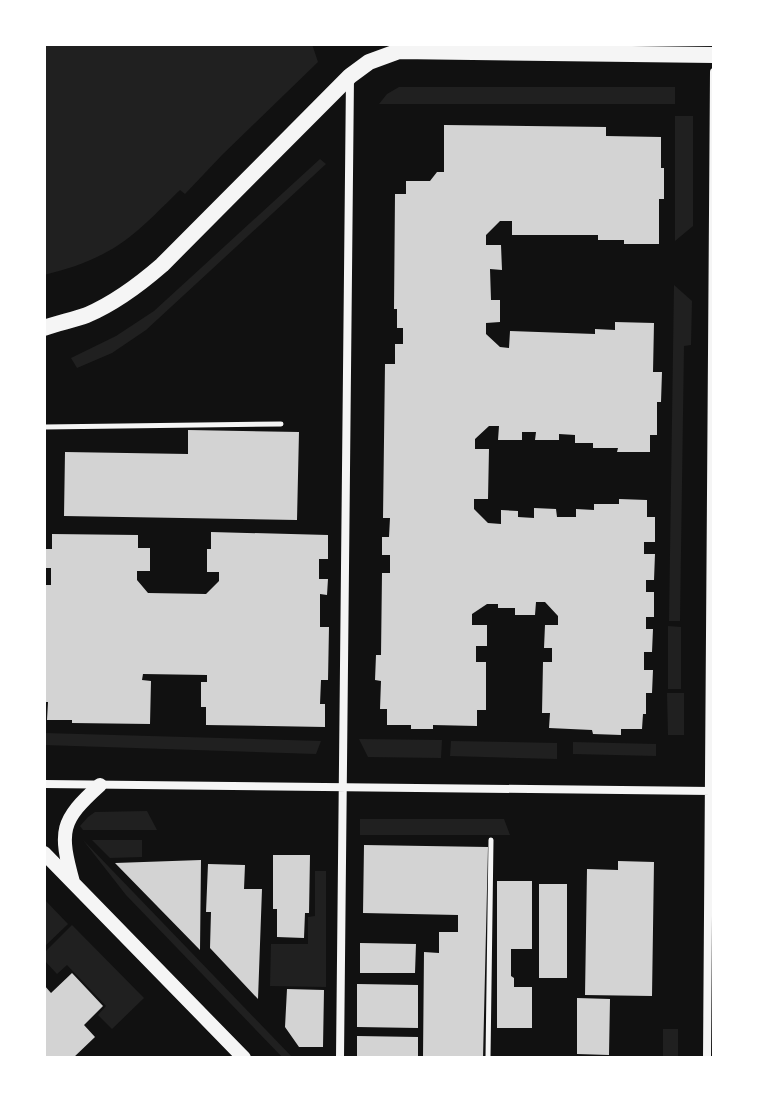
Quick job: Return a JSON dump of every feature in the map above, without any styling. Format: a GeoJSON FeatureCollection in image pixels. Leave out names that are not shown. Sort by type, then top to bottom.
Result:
{"type":"FeatureCollection","features":[{"type":"Feature","properties":{"kind":"main road"},"geometry":{"type":"LineString","coordinates":[[45,327],[84,316],[143,281],[350,76],[369,62],[399,51],[714,55]]}},
{"type":"Feature","properties":{"kind":"street"},"geometry":{"type":"LineString","coordinates":[[707,1058],[714,72]]}},
{"type":"Feature","properties":{"kind":"street"},"geometry":{"type":"LineString","coordinates":[[340,1058],[350,76]]}},
{"type":"Feature","properties":{"kind":"street"},"geometry":{"type":"LineString","coordinates":[[44,784],[711,791]]}},
{"type":"Feature","properties":{"kind":"street"},"geometry":{"type":"LineString","coordinates":[[73,882],[63,841],[68,822],[78,805],[100,785]]}},
{"type":"Feature","properties":{"kind":"street"},"geometry":{"type":"LineString","coordinates":[[44,853],[244,1058]]}},
{"type":"Feature","properties":{"kind":"path"},"geometry":{"type":"LineString","coordinates":[[44,427],[281,424]]}},
{"type":"Feature","properties":{"kind":"path"},"geometry":{"type":"LineString","coordinates":[[488,1058],[491,840]]}},
{"type":"Feature","properties":{"kind":"shaded area"},"geometry":{"type":"Polygon","coordinates":[[[44,44],[312,44],[318,62],[185,194],[180,190],[144,225],[114,248],[81,264],[44,275],[44,44]]]}},
{"type":"Feature","properties":{"kind":"shaded area"},"geometry":{"type":"Polygon","coordinates":[[[399,87],[675,87],[675,104],[379,104],[387,94],[399,87]]]}},
{"type":"Feature","properties":{"kind":"shaded area"},"geometry":{"type":"Polygon","coordinates":[[[675,116],[693,116],[693,226],[675,241],[675,116]]]}},
{"type":"Feature","properties":{"kind":"shaded area"},"geometry":{"type":"Polygon","coordinates":[[[320,159],[326,164],[146,330],[112,353],[77,368],[71,358],[116,336],[154,311],[320,159]]]}},
{"type":"Feature","properties":{"kind":"shaded area"},"geometry":{"type":"Polygon","coordinates":[[[674,285],[692,301],[691,345],[684,346],[680,621],[669,621],[674,285]]]}},
{"type":"Feature","properties":{"kind":"shaded area"},"geometry":{"type":"Polygon","coordinates":[[[668,626],[681,627],[681,689],[668,689],[668,626]]]}},
{"type":"Feature","properties":{"kind":"shaded area"},"geometry":{"type":"Polygon","coordinates":[[[667,693],[684,693],[684,735],[668,735],[667,693]]]}},
{"type":"Feature","properties":{"kind":"shaded area"},"geometry":{"type":"Polygon","coordinates":[[[44,733],[321,741],[316,754],[44,745],[44,733]]]}},
{"type":"Feature","properties":{"kind":"shaded area"},"geometry":{"type":"Polygon","coordinates":[[[359,739],[442,740],[441,758],[368,757],[359,739]]]}},
{"type":"Feature","properties":{"kind":"shaded area"},"geometry":{"type":"Polygon","coordinates":[[[451,741],[557,743],[557,759],[450,756],[451,741]]]}},
{"type":"Feature","properties":{"kind":"shaded area"},"geometry":{"type":"Polygon","coordinates":[[[573,742],[656,744],[656,756],[573,754],[573,742]]]}},
{"type":"Feature","properties":{"kind":"shaded area"},"geometry":{"type":"Polygon","coordinates":[[[147,811],[157,830],[83,830],[80,826],[95,812],[147,811]]]}},
{"type":"Feature","properties":{"kind":"shaded area"},"geometry":{"type":"Polygon","coordinates":[[[360,819],[504,819],[510,835],[360,835],[360,819]]]}},
{"type":"Feature","properties":{"kind":"shaded area"},"geometry":{"type":"Polygon","coordinates":[[[83,840],[293,1058],[283,1058],[126,895],[83,840]]]}},
{"type":"Feature","properties":{"kind":"shaded area"},"geometry":{"type":"Polygon","coordinates":[[[92,840],[142,840],[142,857],[110,858],[92,840]]]}},
{"type":"Feature","properties":{"kind":"shaded area"},"geometry":{"type":"Polygon","coordinates":[[[315,871],[326,871],[326,987],[270,986],[271,944],[308,944],[308,917],[315,916],[315,871]]]}},
{"type":"Feature","properties":{"kind":"shaded area"},"geometry":{"type":"Polygon","coordinates":[[[44,899],[68,924],[44,947],[44,899]]]}},
{"type":"Feature","properties":{"kind":"shaded area"},"geometry":{"type":"Polygon","coordinates":[[[72,925],[144,998],[112,1029],[98,1015],[106,1006],[67,965],[57,974],[44,960],[44,953],[72,925]]]}},
{"type":"Feature","properties":{"kind":"shaded area"},"geometry":{"type":"Polygon","coordinates":[[[663,1029],[678,1029],[678,1058],[663,1058],[663,1029]]]}},
{"type":"Feature","properties":{"kind":"building"},"geometry":{"type":"Polygon","coordinates":[[[444,125],[606,127],[606,136],[661,137],[664,199],[659,199],[659,244],[624,244],[624,240],[598,240],[598,235],[512,235],[512,221],[500,221],[486,235],[486,245],[501,245],[502,270],[490,269],[491,300],[500,300],[500,322],[486,323],[486,334],[500,347],[509,348],[510,331],[595,334],[595,329],[615,330],[615,322],[654,323],[653,372],[662,372],[661,402],[657,402],[657,435],[650,435],[650,452],[593,448],[593,443],[575,443],[575,435],[559,434],[559,440],[535,440],[536,432],[522,432],[522,440],[498,440],[499,426],[489,426],[475,439],[475,449],[489,449],[488,499],[474,499],[474,509],[488,523],[501,524],[501,510],[518,511],[518,517],[534,518],[534,508],[556,509],[557,517],[576,517],[576,509],[594,510],[594,504],[619,504],[619,499],[647,500],[647,517],[655,517],[655,542],[644,542],[644,554],[655,554],[654,580],[646,580],[646,592],[654,592],[654,617],[646,617],[646,629],[653,629],[652,652],[644,652],[644,670],[653,670],[652,693],[646,693],[642,729],[621,729],[621,735],[549,728],[550,713],[542,713],[543,662],[552,662],[552,648],[544,648],[545,625],[558,625],[558,616],[545,602],[536,602],[535,615],[515,615],[515,608],[498,608],[498,604],[487,604],[472,614],[472,625],[487,625],[487,646],[476,646],[476,662],[486,662],[486,710],[477,710],[477,726],[433,725],[433,729],[411,729],[411,725],[387,725],[387,709],[380,709],[381,681],[375,680],[376,655],[381,655],[382,573],[390,573],[390,555],[382,555],[382,537],[389,537],[390,518],[383,518],[385,364],[395,364],[395,344],[403,344],[403,328],[397,328],[397,309],[394,309],[395,194],[406,194],[406,181],[430,181],[437,172],[444,172],[444,125]]]}},
{"type":"Feature","properties":{"kind":"building"},"geometry":{"type":"Polygon","coordinates":[[[188,430],[299,432],[297,520],[64,516],[65,452],[188,454],[188,430]]]}},
{"type":"Feature","properties":{"kind":"building"},"geometry":{"type":"Polygon","coordinates":[[[211,532],[328,535],[328,559],[319,559],[319,579],[328,579],[327,595],[320,594],[320,627],[329,627],[328,680],[321,680],[320,704],[325,704],[325,727],[206,725],[206,707],[201,707],[201,682],[207,682],[207,675],[143,674],[142,680],[151,681],[150,724],[47,720],[48,702],[44,702],[44,585],[51,585],[51,568],[45,568],[45,549],[52,549],[52,534],[138,535],[138,548],[150,548],[150,571],[137,571],[137,580],[148,593],[206,594],[219,581],[219,572],[207,572],[211,532]]]}},
{"type":"Feature","properties":{"kind":"building"},"geometry":{"type":"Polygon","coordinates":[[[364,845],[488,847],[483,1058],[423,1058],[424,952],[439,953],[439,932],[458,932],[458,915],[363,913],[364,845]]]}},
{"type":"Feature","properties":{"kind":"building"},"geometry":{"type":"Polygon","coordinates":[[[273,855],[310,855],[309,913],[305,913],[304,938],[277,937],[277,909],[273,909],[273,855]]]}},
{"type":"Feature","properties":{"kind":"building"},"geometry":{"type":"Polygon","coordinates":[[[201,860],[200,950],[115,863],[201,860]]]}},
{"type":"Feature","properties":{"kind":"building"},"geometry":{"type":"Polygon","coordinates":[[[618,861],[654,862],[652,996],[585,995],[587,869],[618,870],[618,861]]]}},
{"type":"Feature","properties":{"kind":"building"},"geometry":{"type":"Polygon","coordinates":[[[208,864],[245,865],[244,889],[262,889],[258,999],[210,948],[211,912],[206,912],[208,864]]]}},
{"type":"Feature","properties":{"kind":"building"},"geometry":{"type":"Polygon","coordinates":[[[497,881],[532,881],[532,949],[511,949],[511,976],[514,987],[532,987],[532,1028],[497,1028],[497,881]]]}},
{"type":"Feature","properties":{"kind":"building"},"geometry":{"type":"Polygon","coordinates":[[[539,884],[567,884],[567,978],[539,978],[539,884]]]}},
{"type":"Feature","properties":{"kind":"building"},"geometry":{"type":"Polygon","coordinates":[[[360,943],[416,944],[415,973],[360,973],[360,943]]]}},
{"type":"Feature","properties":{"kind":"building"},"geometry":{"type":"Polygon","coordinates":[[[72,973],[103,1006],[84,1025],[95,1037],[73,1058],[44,1058],[44,985],[51,993],[72,973]]]}},
{"type":"Feature","properties":{"kind":"building"},"geometry":{"type":"Polygon","coordinates":[[[357,984],[418,985],[418,1028],[357,1027],[357,984]]]}},
{"type":"Feature","properties":{"kind":"building"},"geometry":{"type":"Polygon","coordinates":[[[287,989],[324,990],[323,1047],[299,1047],[285,1027],[287,989]]]}},
{"type":"Feature","properties":{"kind":"building"},"geometry":{"type":"Polygon","coordinates":[[[577,998],[610,999],[609,1055],[577,1054],[577,998]]]}},
{"type":"Feature","properties":{"kind":"building"},"geometry":{"type":"Polygon","coordinates":[[[357,1036],[418,1037],[418,1058],[357,1058],[357,1036]]]}}]}
